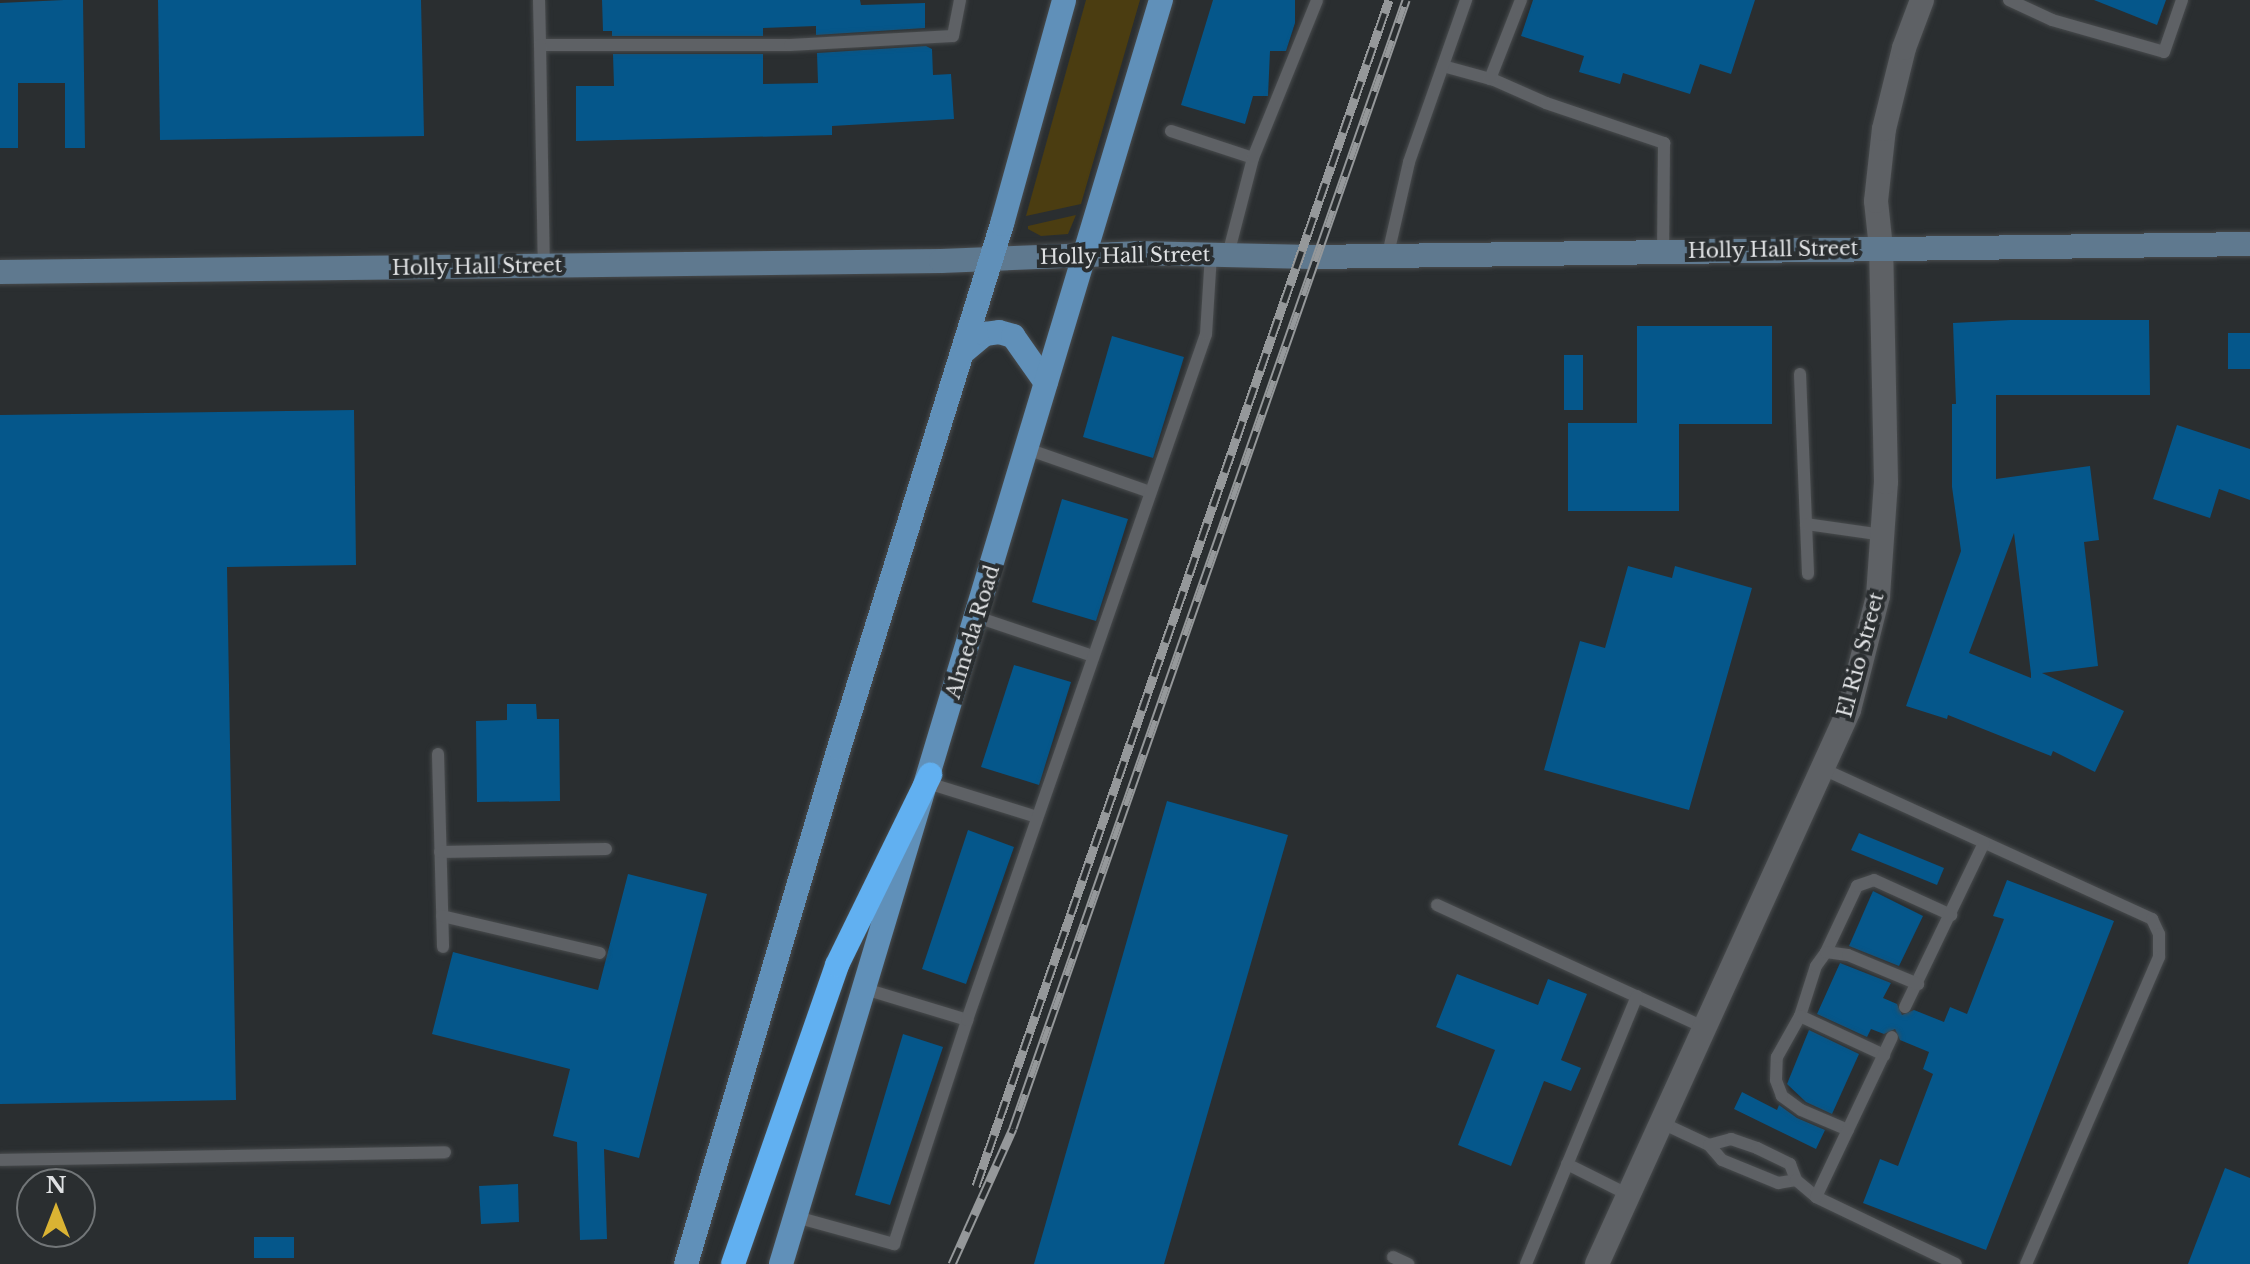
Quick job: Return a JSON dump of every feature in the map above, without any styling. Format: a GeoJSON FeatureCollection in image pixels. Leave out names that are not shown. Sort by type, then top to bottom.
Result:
{"type":"FeatureCollection","features":[{"type":"Feature","properties":{"kind":"highway"},"geometry":{"type":"LineString","coordinates":[[733,1264],[837,965],[929,779]]}},
{"type":"Feature","properties":{"kind":"main road"},"geometry":{"type":"LineString","coordinates":[[686,1264],[834,763],[991,259],[1064,0]]}},
{"type":"Feature","properties":{"kind":"main road","name":"Almeda Road"},"geometry":{"type":"LineString","coordinates":[[781,1264],[1161,0]]}},
{"type":"Feature","properties":{"kind":"main road"},"geometry":{"type":"LineString","coordinates":[[962,353],[985,334],[999,332],[1013,336],[1046,383]]}},
{"type":"Feature","properties":{"kind":"street","name":"El Rio Street"},"geometry":{"type":"LineString","coordinates":[[1597,1264],[1849,710],[1875,610],[1886,482],[1881,248],[1876,201],[1884,129],[1904,48],[1922,0]]}},
{"type":"Feature","properties":{"kind":"street","name":"Holly Hall Street"},"geometry":{"type":"LineString","coordinates":[[0,272],[544,266],[1086,255],[2250,244]]}},
{"type":"Feature","properties":{"kind":"lane"},"geometry":{"type":"LineString","coordinates":[[539,0],[544,266]]}},
{"type":"Feature","properties":{"kind":"lane"},"geometry":{"type":"LineString","coordinates":[[540,45],[790,45],[953,36],[960,0]]}},
{"type":"Feature","properties":{"kind":"lane"},"geometry":{"type":"LineString","coordinates":[[796,1217],[894,1244],[967,1020],[1206,334],[1220,255],[1253,158],[1317,0]]}},
{"type":"Feature","properties":{"kind":"lane"},"geometry":{"type":"LineString","coordinates":[[1388,254],[1409,162],[1466,0]]}},
{"type":"Feature","properties":{"kind":"lane"},"geometry":{"type":"LineString","coordinates":[[1490,79],[1521,0]]}},
{"type":"Feature","properties":{"kind":"lane"},"geometry":{"type":"LineString","coordinates":[[2009,0],[2052,20],[2164,52],[2182,0]]}},
{"type":"Feature","properties":{"kind":"lane"},"geometry":{"type":"LineString","coordinates":[[1443,66],[1490,79],[1546,103],[1664,143],[1663,251]]}},
{"type":"Feature","properties":{"kind":"lane"},"geometry":{"type":"LineString","coordinates":[[1171,131],[1253,158]]}},
{"type":"Feature","properties":{"kind":"lane"},"geometry":{"type":"LineString","coordinates":[[1800,374],[1808,574]]}},
{"type":"Feature","properties":{"kind":"lane"},"geometry":{"type":"LineString","coordinates":[[1027,449],[1150,492]]}},
{"type":"Feature","properties":{"kind":"lane"},"geometry":{"type":"LineString","coordinates":[[1806,524],[1883,535]]}},
{"type":"Feature","properties":{"kind":"lane"},"geometry":{"type":"LineString","coordinates":[[977,617],[1093,656]]}},
{"type":"Feature","properties":{"kind":"lane"},"geometry":{"type":"LineString","coordinates":[[438,754],[443,947]]}},
{"type":"Feature","properties":{"kind":"lane"},"geometry":{"type":"LineString","coordinates":[[1823,769],[2152,919],[2159,934],[2159,957],[2026,1264]]}},
{"type":"Feature","properties":{"kind":"lane"},"geometry":{"type":"LineString","coordinates":[[929,779],[1037,817]]}},
{"type":"Feature","properties":{"kind":"lane"},"geometry":{"type":"LineString","coordinates":[[1905,1007],[1984,843]]}},
{"type":"Feature","properties":{"kind":"lane"},"geometry":{"type":"LineString","coordinates":[[440,852],[606,849]]}},
{"type":"Feature","properties":{"kind":"lane"},"geometry":{"type":"LineString","coordinates":[[1848,1130],[1801,1110],[1782,1096],[1776,1080],[1777,1057],[1800,1016],[1816,966],[1826,952],[1857,886],[1874,880],[1951,915]]}},
{"type":"Feature","properties":{"kind":"lane"},"geometry":{"type":"LineString","coordinates":[[1437,905],[1706,1028]]}},
{"type":"Feature","properties":{"kind":"lane"},"geometry":{"type":"LineString","coordinates":[[442,916],[600,953]]}},
{"type":"Feature","properties":{"kind":"lane"},"geometry":{"type":"LineString","coordinates":[[1826,952],[1848,955],[1918,984]]}},
{"type":"Feature","properties":{"kind":"lane"},"geometry":{"type":"LineString","coordinates":[[865,989],[967,1020]]}},
{"type":"Feature","properties":{"kind":"lane"},"geometry":{"type":"LineString","coordinates":[[1526,1264],[1637,996]]}},
{"type":"Feature","properties":{"kind":"lane"},"geometry":{"type":"LineString","coordinates":[[1800,1016],[1884,1055]]}},
{"type":"Feature","properties":{"kind":"lane"},"geometry":{"type":"LineString","coordinates":[[1816,1197],[1892,1037]]}},
{"type":"Feature","properties":{"kind":"lane"},"geometry":{"type":"LineString","coordinates":[[1662,1123],[1709,1145],[1722,1160],[1778,1183],[1796,1180]]}},
{"type":"Feature","properties":{"kind":"lane"},"geometry":{"type":"LineString","coordinates":[[1709,1145],[1731,1139],[1757,1148],[1790,1164],[1796,1180],[1816,1197],[1956,1264]]}},
{"type":"Feature","properties":{"kind":"lane"},"geometry":{"type":"LineString","coordinates":[[0,1160],[445,1152]]}},
{"type":"Feature","properties":{"kind":"lane"},"geometry":{"type":"LineString","coordinates":[[1567,1164],[1629,1195]]}},
{"type":"Feature","properties":{"kind":"lane"},"geometry":{"type":"LineString","coordinates":[[1393,1257],[1408,1264]]}},
{"type":"Feature","properties":{"kind":"shaded area"},"geometry":{"type":"Polygon","coordinates":[[[1086,0],[1140,0],[1081,204],[1026,216],[1086,0]]]}},
{"type":"Feature","properties":{"kind":"shaded area"},"geometry":{"type":"Polygon","coordinates":[[[1076,215],[1068,234],[1041,236],[1028,229],[1028,226],[1076,215]]]}},
{"type":"Feature","properties":{"kind":"building"},"geometry":{"type":"Polygon","coordinates":[[[83,0],[85,148],[65,148],[65,83],[18,83],[18,148],[0,148],[0,3],[83,0]]]}},
{"type":"Feature","properties":{"kind":"building"},"geometry":{"type":"Polygon","coordinates":[[[158,0],[421,0],[424,136],[160,140],[158,0]]]}},
{"type":"Feature","properties":{"kind":"building"},"geometry":{"type":"Polygon","coordinates":[[[602,0],[860,0],[861,5],[925,3],[925,28],[816,35],[816,26],[763,28],[763,36],[612,36],[612,31],[603,31],[602,0]]]}},
{"type":"Feature","properties":{"kind":"building"},"geometry":{"type":"Polygon","coordinates":[[[1213,0],[1295,0],[1295,23],[1286,51],[1270,51],[1268,96],[1253,96],[1245,124],[1181,105],[1213,0]]]}},
{"type":"Feature","properties":{"kind":"building"},"geometry":{"type":"Polygon","coordinates":[[[1533,0],[1755,0],[1731,74],[1700,64],[1690,94],[1623,73],[1620,84],[1579,72],[1584,56],[1521,36],[1533,0]]]}},
{"type":"Feature","properties":{"kind":"building"},"geometry":{"type":"Polygon","coordinates":[[[2094,0],[2166,0],[2157,25],[2094,0]]]}},
{"type":"Feature","properties":{"kind":"building"},"geometry":{"type":"Polygon","coordinates":[[[926,46],[932,49],[933,75],[951,74],[954,119],[832,126],[832,135],[576,141],[576,86],[614,86],[613,54],[763,54],[763,84],[818,83],[817,53],[926,46]]]}},
{"type":"Feature","properties":{"kind":"building"},"geometry":{"type":"Polygon","coordinates":[[[2149,320],[2150,395],[1996,395],[1996,479],[2090,466],[2099,540],[2084,542],[2098,666],[2042,673],[2124,711],[2095,772],[2053,751],[2051,756],[1948,715],[1947,719],[1906,706],[1961,551],[1952,487],[1952,404],[1956,404],[1953,323],[2149,320]],[[2014,533],[1969,653],[2031,678],[2014,533]]]}},
{"type":"Feature","properties":{"kind":"building"},"geometry":{"type":"Polygon","coordinates":[[[1637,326],[1772,326],[1772,424],[1679,424],[1679,511],[1568,511],[1568,423],[1637,423],[1637,326]]]}},
{"type":"Feature","properties":{"kind":"building"},"geometry":{"type":"Polygon","coordinates":[[[2228,333],[2250,333],[2250,369],[2228,369],[2228,333]]]}},
{"type":"Feature","properties":{"kind":"building"},"geometry":{"type":"Polygon","coordinates":[[[1112,336],[1184,357],[1153,458],[1083,437],[1112,336]]]}},
{"type":"Feature","properties":{"kind":"building"},"geometry":{"type":"Polygon","coordinates":[[[1564,355],[1583,355],[1583,410],[1564,410],[1564,355]]]}},
{"type":"Feature","properties":{"kind":"building"},"geometry":{"type":"Polygon","coordinates":[[[354,410],[356,565],[227,567],[236,1100],[0,1104],[0,415],[354,410]]]}},
{"type":"Feature","properties":{"kind":"building"},"geometry":{"type":"Polygon","coordinates":[[[2177,425],[2250,449],[2250,500],[2219,489],[2210,518],[2153,499],[2177,425]]]}},
{"type":"Feature","properties":{"kind":"building"},"geometry":{"type":"Polygon","coordinates":[[[1062,499],[1128,519],[1096,621],[1032,602],[1062,499]]]}},
{"type":"Feature","properties":{"kind":"building"},"geometry":{"type":"Polygon","coordinates":[[[1628,566],[1672,578],[1675,566],[1752,588],[1689,810],[1544,770],[1580,641],[1605,648],[1628,566]]]}},
{"type":"Feature","properties":{"kind":"building"},"geometry":{"type":"Polygon","coordinates":[[[1014,665],[1071,682],[1039,785],[981,767],[1014,665]]]}},
{"type":"Feature","properties":{"kind":"building"},"geometry":{"type":"Polygon","coordinates":[[[507,704],[536,704],[537,719],[559,719],[560,801],[477,802],[476,721],[507,720],[507,704]]]}},
{"type":"Feature","properties":{"kind":"building"},"geometry":{"type":"Polygon","coordinates":[[[1167,801],[1288,835],[1164,1264],[1034,1264],[1167,801]]]}},
{"type":"Feature","properties":{"kind":"building"},"geometry":{"type":"Polygon","coordinates":[[[968,830],[1014,847],[966,984],[922,969],[968,830]]]}},
{"type":"Feature","properties":{"kind":"building"},"geometry":{"type":"Polygon","coordinates":[[[1859,833],[1944,868],[1937,885],[1851,850],[1859,833]]]}},
{"type":"Feature","properties":{"kind":"building"},"geometry":{"type":"Polygon","coordinates":[[[628,874],[707,894],[639,1158],[604,1149],[607,1239],[580,1240],[577,1142],[553,1136],[570,1069],[432,1034],[453,952],[598,990],[628,874]]]}},
{"type":"Feature","properties":{"kind":"building"},"geometry":{"type":"Polygon","coordinates":[[[2007,880],[2114,921],[1986,1250],[1863,1203],[1880,1159],[1898,1166],[1933,1074],[1923,1069],[1929,1052],[1900,1040],[1895,1029],[1884,1034],[1871,1029],[1867,1037],[1817,1014],[1840,963],[1891,983],[1883,998],[1897,1004],[1902,1015],[1914,1010],[1944,1022],[1950,1007],[1967,1014],[2004,919],[1993,916],[2007,880]]]}},
{"type":"Feature","properties":{"kind":"building"},"geometry":{"type":"Polygon","coordinates":[[[1873,891],[1923,916],[1899,966],[1849,946],[1873,891]]]}},
{"type":"Feature","properties":{"kind":"building"},"geometry":{"type":"Polygon","coordinates":[[[1457,974],[1538,1005],[1548,979],[1587,994],[1561,1060],[1581,1068],[1571,1091],[1544,1081],[1511,1166],[1458,1145],[1495,1050],[1436,1027],[1457,974]]]}},
{"type":"Feature","properties":{"kind":"building"},"geometry":{"type":"Polygon","coordinates":[[[1809,1030],[1859,1054],[1832,1114],[1806,1102],[1787,1084],[1809,1030]]]}},
{"type":"Feature","properties":{"kind":"building"},"geometry":{"type":"Polygon","coordinates":[[[903,1034],[943,1047],[890,1205],[855,1195],[903,1034]]]}},
{"type":"Feature","properties":{"kind":"building"},"geometry":{"type":"Polygon","coordinates":[[[1742,1092],[1777,1110],[1779,1105],[1797,1118],[1825,1130],[1816,1149],[1734,1109],[1742,1092]]]}},
{"type":"Feature","properties":{"kind":"building"},"geometry":{"type":"Polygon","coordinates":[[[2225,1168],[2250,1178],[2250,1264],[2188,1264],[2225,1168]]]}},
{"type":"Feature","properties":{"kind":"building"},"geometry":{"type":"Polygon","coordinates":[[[518,1184],[519,1222],[481,1224],[479,1186],[518,1184]]]}},
{"type":"Feature","properties":{"kind":"building"},"geometry":{"type":"Polygon","coordinates":[[[254,1237],[294,1237],[294,1258],[254,1258],[254,1237]]]}},
{"type":"Feature","properties":{"kind":"railway"},"geometry":{"type":"LineString","coordinates":[[976,1186],[1389,0]]}},
{"type":"Feature","properties":{"kind":"railway"},"geometry":{"type":"LineString","coordinates":[[952,1264],[1013,1128],[1406,0]]}}]}
